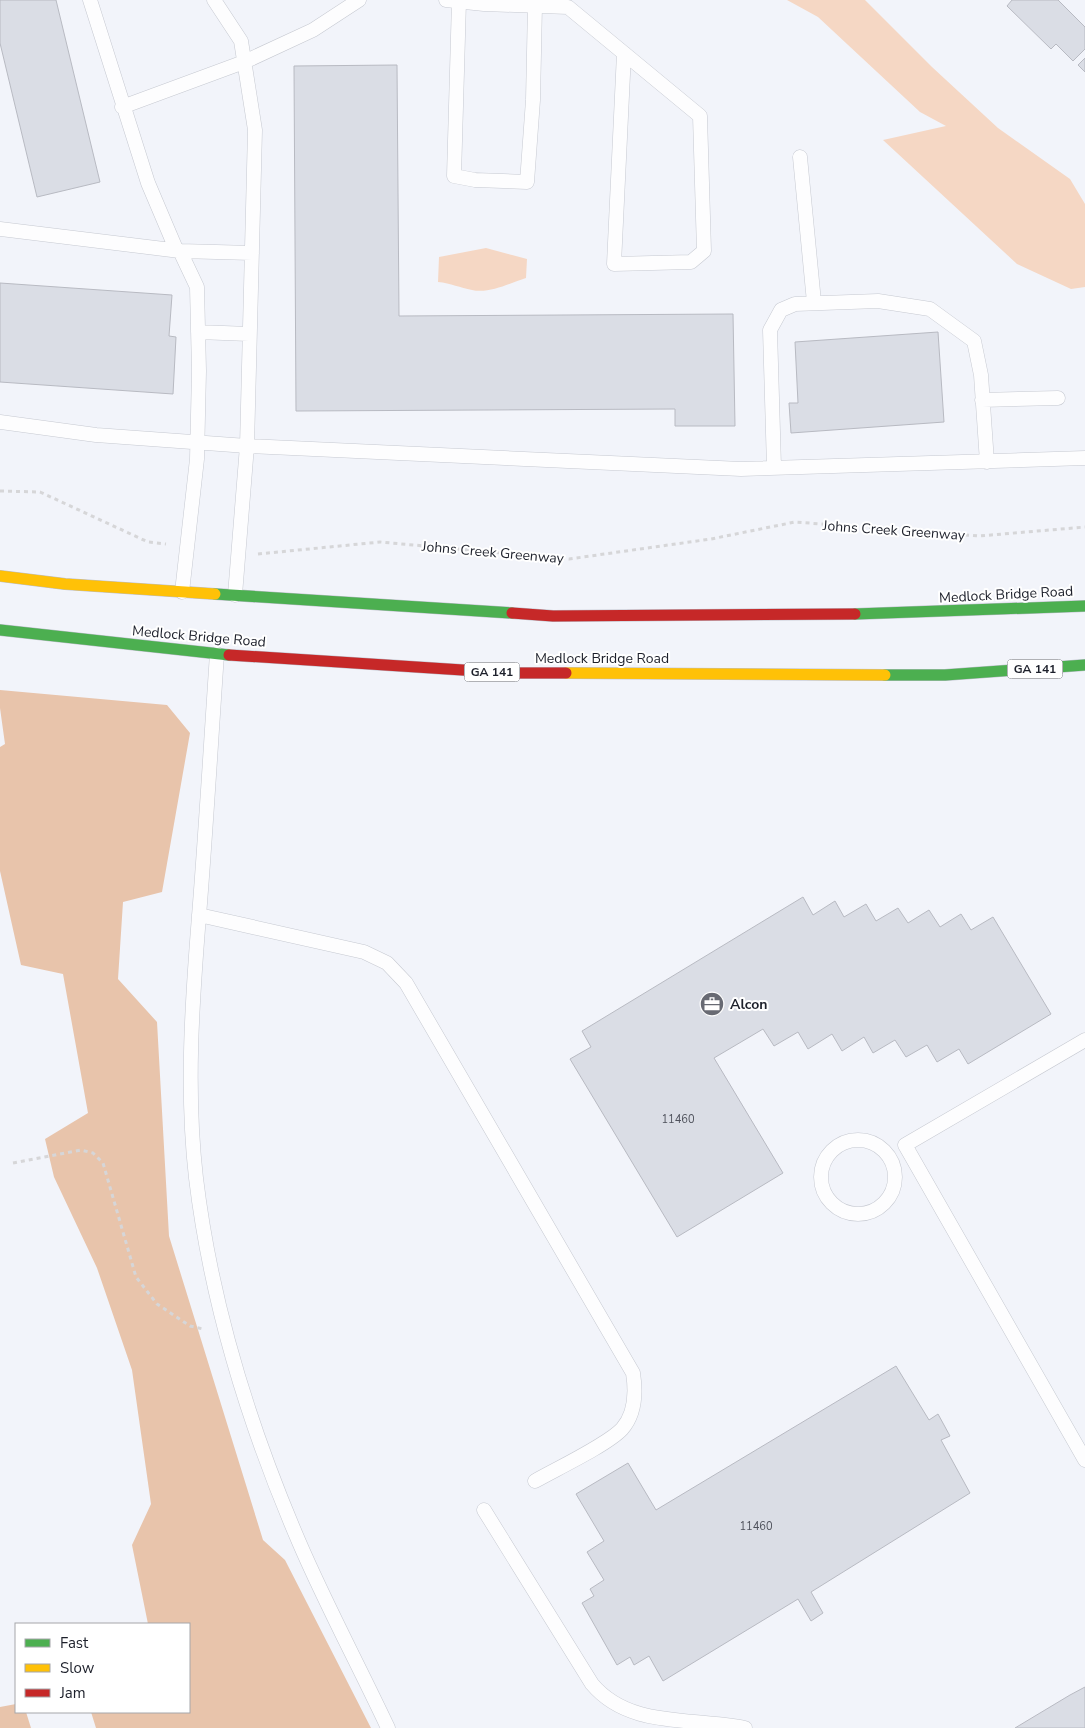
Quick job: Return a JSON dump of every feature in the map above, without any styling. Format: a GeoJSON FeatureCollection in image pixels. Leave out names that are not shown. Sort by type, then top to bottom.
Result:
{"type":"FeatureCollection","features":[{"type":"Feature","properties":{"kind":"highway","name":"Medlock Bridge Road"},"geometry":{"type":"LineString","coordinates":[[0,576],[65,584],[553,616],[895,614],[1085,606]]}},
{"type":"Feature","properties":{"kind":"highway","name":"Medlock Bridge Road"},"geometry":{"type":"LineString","coordinates":[[0,630],[217,654],[509,673],[945,675],[1085,665]]}},
{"type":"Feature","properties":{"kind":"lane"},"geometry":{"type":"LineString","coordinates":[[90,0],[122,107],[148,183],[176,249],[180,251],[197,287],[197,442],[188,548],[182,592]]}},
{"type":"Feature","properties":{"kind":"lane"},"geometry":{"type":"LineString","coordinates":[[214,0],[241,41],[255,130],[247,446],[236,595]]}},
{"type":"Feature","properties":{"kind":"lane"},"geometry":{"type":"LineString","coordinates":[[122,107],[244,62],[313,30],[359,0]]}},
{"type":"Feature","properties":{"kind":"lane"},"geometry":{"type":"LineString","coordinates":[[535,5],[533,100],[527,182],[475,180],[454,176],[453,1],[484,4],[535,5],[568,8],[624,53],[700,116],[704,251],[691,262],[614,264],[624,53]]}},
{"type":"Feature","properties":{"kind":"lane"},"geometry":{"type":"LineString","coordinates":[[800,156],[814,302]]}},
{"type":"Feature","properties":{"kind":"lane"},"geometry":{"type":"LineString","coordinates":[[0,228],[180,251],[252,253]]}},
{"type":"Feature","properties":{"kind":"lane"},"geometry":{"type":"LineString","coordinates":[[774,467],[770,330],[781,310],[795,304],[814,302],[878,301],[930,309],[974,341],[981,375],[987,462]]}},
{"type":"Feature","properties":{"kind":"lane"},"geometry":{"type":"LineString","coordinates":[[198,332],[249,334]]}},
{"type":"Feature","properties":{"kind":"lane"},"geometry":{"type":"LineString","coordinates":[[982,400],[1058,398]]}},
{"type":"Feature","properties":{"kind":"lane"},"geometry":{"type":"LineString","coordinates":[[0,422],[96,435],[247,446],[741,468],[1085,458]]}},
{"type":"Feature","properties":{"kind":"lane"},"geometry":{"type":"LineString","coordinates":[[217,654],[191,1050],[192,1134],[203,1225],[240,1385],[275,1484],[299,1543],[388,1728]]}},
{"type":"Feature","properties":{"kind":"lane"},"geometry":{"type":"LineString","coordinates":[[199,915],[364,952],[387,963],[397,972],[416,1000],[633,1373],[635,1390],[633,1406],[622,1429],[535,1481]]}},
{"type":"Feature","properties":{"kind":"lane"},"geometry":{"type":"LineString","coordinates":[[888,1154],[1083,1045]]}},
{"type":"Feature","properties":{"kind":"lane"},"geometry":{"type":"LineString","coordinates":[[855,1139],[868,1140],[888,1154],[894,1165],[893,1189],[888,1199],[878,1208],[868,1213],[856,1214],[844,1211],[833,1205],[821,1183],[821,1170],[825,1159],[833,1149],[843,1142],[855,1139]]}},
{"type":"Feature","properties":{"kind":"lane"},"geometry":{"type":"LineString","coordinates":[[905,1145],[1085,1460]]}},
{"type":"Feature","properties":{"kind":"lane"},"geometry":{"type":"LineString","coordinates":[[484,1510],[607,1705],[630,1717],[655,1724],[745,1728]]}},
{"type":"Feature","properties":{"kind":"path"},"geometry":{"type":"LineString","coordinates":[[0,491],[40,492],[148,542],[188,548]]}},
{"type":"Feature","properties":{"kind":"path","name":"Johns Creek Greenway"},"geometry":{"type":"LineString","coordinates":[[238,556],[380,542],[569,559],[711,539],[795,522],[979,536],[1085,527]]}},
{"type":"Feature","properties":{"kind":"path"},"geometry":{"type":"LineString","coordinates":[[13,1163],[81,1150],[93,1152],[103,1163],[136,1277],[157,1304],[190,1326],[227,1332]]}},
{"type":"Feature","properties":{"kind":"shaded area"},"geometry":{"type":"Polygon","coordinates":[[[787,0],[865,0],[932,67],[998,128],[1070,179],[1085,204],[1085,287],[1071,289],[1017,264],[883,140],[946,126],[920,112],[818,17],[787,0]]]}},
{"type":"Feature","properties":{"kind":"shaded area"},"geometry":{"type":"Polygon","coordinates":[[[486,248],[527,259],[526,278],[485,291],[438,282],[439,257],[486,248]]]}},
{"type":"Feature","properties":{"kind":"shaded area"},"geometry":{"type":"Polygon","coordinates":[[[0,690],[167,705],[190,733],[162,892],[123,902],[118,979],[157,1022],[169,1236],[263,1540],[285,1560],[371,1728],[96,1728],[91,1713],[190,1713],[190,1623],[148,1623],[132,1545],[151,1504],[132,1370],[97,1268],[54,1177],[45,1139],[88,1113],[63,974],[21,965],[0,871],[0,747],[5,744],[0,708],[0,690]]]}},
{"type":"Feature","properties":{"kind":"shaded area"},"geometry":{"type":"Polygon","coordinates":[[[15,1704],[15,1713],[26,1713],[31,1728],[0,1728],[0,1707],[15,1704]]]}},
{"type":"Feature","properties":{"kind":"building"},"geometry":{"type":"Polygon","coordinates":[[[0,0],[56,0],[100,182],[37,197],[0,43],[0,0]]]}},
{"type":"Feature","properties":{"kind":"building"},"geometry":{"type":"Polygon","coordinates":[[[1012,0],[1058,0],[1085,27],[1085,49],[1073,61],[1056,44],[1051,49],[1007,6],[1012,0]]]}},
{"type":"Feature","properties":{"kind":"building"},"geometry":{"type":"Polygon","coordinates":[[[1085,58],[1085,72],[1078,65],[1085,58]]]}},
{"type":"Feature","properties":{"kind":"building"},"geometry":{"type":"Polygon","coordinates":[[[397,65],[399,316],[733,314],[735,426],[675,426],[675,409],[296,411],[294,66],[397,65]]]}},
{"type":"Feature","properties":{"kind":"building"},"geometry":{"type":"Polygon","coordinates":[[[0,283],[172,295],[169,336],[176,337],[173,394],[0,382],[0,283]]]}},
{"type":"Feature","properties":{"kind":"building"},"geometry":{"type":"Polygon","coordinates":[[[938,332],[944,422],[791,433],[789,403],[798,403],[795,342],[938,332]]]}},
{"type":"Feature","properties":{"kind":"building"},"geometry":{"type":"Polygon","coordinates":[[[803,897],[813,915],[835,901],[844,917],[866,904],[876,921],[898,908],[908,923],[929,910],[940,927],[961,914],[971,930],[993,917],[1051,1014],[968,1064],[959,1049],[937,1062],[927,1045],[906,1057],[895,1040],[873,1053],[864,1037],[842,1051],[832,1034],[808,1049],[798,1032],[774,1046],[763,1029],[714,1058],[783,1173],[677,1237],[570,1059],[591,1047],[582,1031],[803,897]]]}},
{"type":"Feature","properties":{"kind":"building"},"geometry":{"type":"Polygon","coordinates":[[[896,1366],[929,1420],[938,1414],[950,1436],[941,1440],[970,1493],[811,1592],[823,1613],[811,1621],[798,1599],[663,1681],[649,1656],[634,1665],[630,1657],[617,1665],[582,1603],[594,1596],[590,1589],[604,1580],[587,1552],[604,1541],[576,1494],[628,1463],[656,1510],[896,1366]]]}},
{"type":"Feature","properties":{"kind":"building"},"geometry":{"type":"Polygon","coordinates":[[[1085,1687],[1085,1728],[1015,1728],[1070,1695],[1085,1687]]]}},
{"type":"Feature","properties":{"kind":"traffic: fast"},"geometry":{"type":"LineString","coordinates":[[215,594],[512,613]]}},
{"type":"Feature","properties":{"kind":"traffic: fast"},"geometry":{"type":"LineString","coordinates":[[855,614],[1085,606]]}},
{"type":"Feature","properties":{"kind":"traffic: fast"},"geometry":{"type":"LineString","coordinates":[[0,630],[229,655]]}},
{"type":"Feature","properties":{"kind":"traffic: fast"},"geometry":{"type":"LineString","coordinates":[[885,675],[945,675],[1085,665]]}},
{"type":"Feature","properties":{"kind":"traffic: slow"},"geometry":{"type":"LineString","coordinates":[[0,576],[65,584],[215,594]]}},
{"type":"Feature","properties":{"kind":"traffic: slow"},"geometry":{"type":"LineString","coordinates":[[566,673],[885,675]]}},
{"type":"Feature","properties":{"kind":"traffic: jam"},"geometry":{"type":"LineString","coordinates":[[512,613],[553,616],[855,614]]}},
{"type":"Feature","properties":{"kind":"traffic: jam"},"geometry":{"type":"LineString","coordinates":[[229,655],[509,673],[566,673]]}},
{"type":"Feature","properties":{"kind":"place","name":"Alcon"},"geometry":{"type":"Point","coordinates":[712,1004]}}]}
